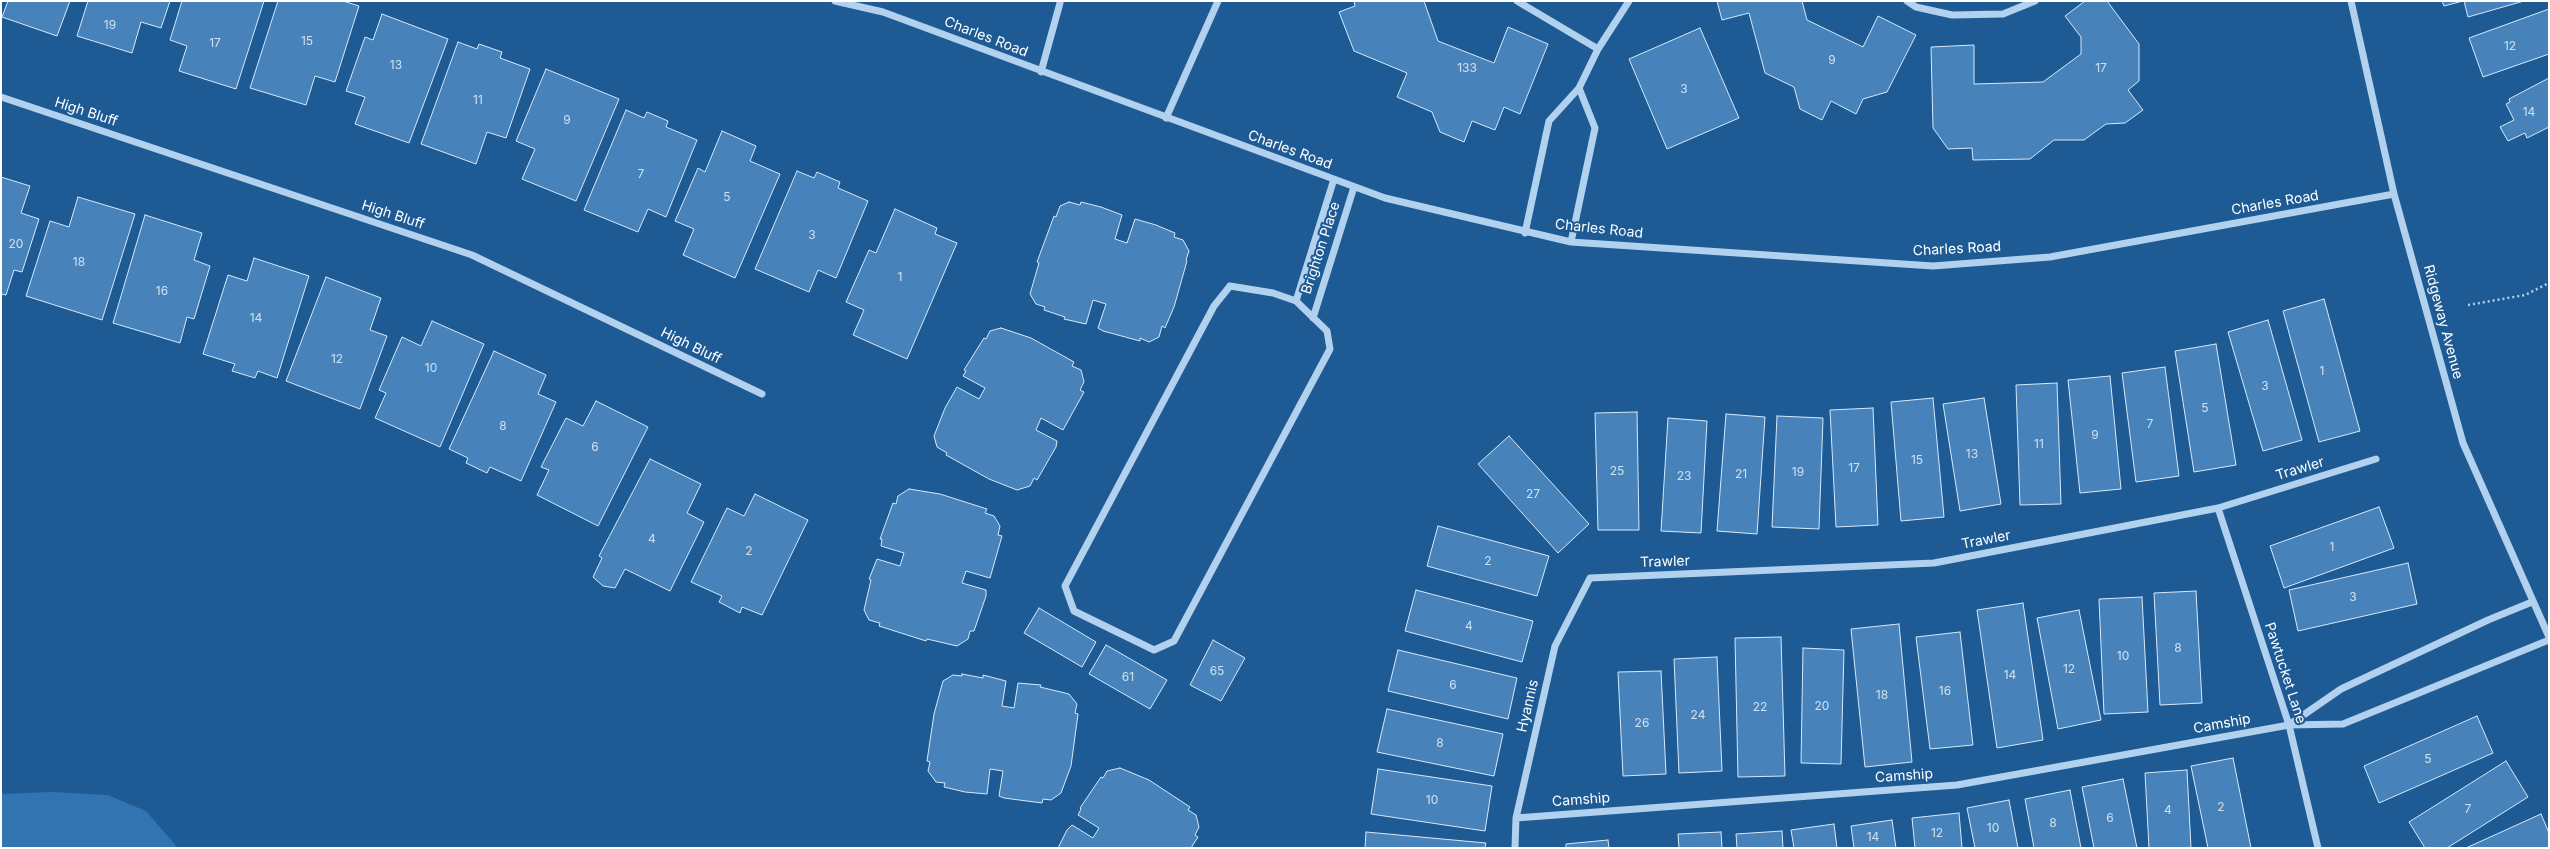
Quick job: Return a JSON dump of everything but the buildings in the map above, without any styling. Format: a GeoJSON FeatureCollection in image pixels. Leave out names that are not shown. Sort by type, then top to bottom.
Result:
{"type":"FeatureCollection","features":[{"type":"Feature","properties":{"kind":"street","name":"Charles Road"},"geometry":{"type":"LineString","coordinates":[[835,1],[883,12],[1041,72],[1385,198],[1525,233],[1571,242],[1933,266],[2050,257],[2394,194]]}},
{"type":"Feature","properties":{"kind":"street"},"geometry":{"type":"LineString","coordinates":[[1166,118],[1218,1]]}},
{"type":"Feature","properties":{"kind":"street"},"geometry":{"type":"LineString","coordinates":[[1517,1],[1598,49]]}},
{"type":"Feature","properties":{"kind":"street"},"geometry":{"type":"LineString","coordinates":[[1525,233],[1549,121],[1579,88],[1598,49],[1629,1]]}},
{"type":"Feature","properties":{"kind":"street"},"geometry":{"type":"LineString","coordinates":[[1908,1],[1916,7],[1952,15],[2003,14],[2035,1]]}},
{"type":"Feature","properties":{"kind":"street","name":"Ridgeway Avenue"},"geometry":{"type":"LineString","coordinates":[[2351,1],[2394,194],[2463,443],[2532,602],[2549,637]]}},
{"type":"Feature","properties":{"kind":"street"},"geometry":{"type":"LineString","coordinates":[[1041,72],[1061,2]]}},
{"type":"Feature","properties":{"kind":"street"},"geometry":{"type":"LineString","coordinates":[[1571,242],[1596,128],[1579,88]]}},
{"type":"Feature","properties":{"kind":"street","name":"High Bluff"},"geometry":{"type":"LineString","coordinates":[[1,97],[472,255],[762,394]]}},
{"type":"Feature","properties":{"kind":"street","name":"Brighton Place"},"geometry":{"type":"LineString","coordinates":[[1296,301],[1334,180]]}},
{"type":"Feature","properties":{"kind":"street","name":"Brighton Place"},"geometry":{"type":"LineString","coordinates":[[1313,318],[1354,187]]}},
{"type":"Feature","properties":{"kind":"street"},"geometry":{"type":"LineString","coordinates":[[1230,286],[1273,293],[1296,301],[1313,318],[1327,332],[1330,349],[1174,641],[1154,650],[1074,611],[1065,586],[1214,306],[1230,286]]}},
{"type":"Feature","properties":{"kind":"street","name":"Trawler"},"geometry":{"type":"LineString","coordinates":[[1590,578],[1934,563],[2218,508],[2376,459]]}},
{"type":"Feature","properties":{"kind":"street","name":"Pawtucket Lane"},"geometry":{"type":"LineString","coordinates":[[2218,508],[2289,725],[2318,848]]}},
{"type":"Feature","properties":{"kind":"street","name":"Hyannis"},"geometry":{"type":"LineString","coordinates":[[1515,848],[1516,818],[1555,646],[1590,578]]}},
{"type":"Feature","properties":{"kind":"street","name":"Camship"},"geometry":{"type":"LineString","coordinates":[[2289,725],[2341,689],[2488,620],[2532,602]]}},
{"type":"Feature","properties":{"kind":"street","name":"Camship"},"geometry":{"type":"LineString","coordinates":[[1516,818],[1956,785],[2289,725],[2343,724],[2549,640]]}},
{"type":"Feature","properties":{"kind":"path"},"geometry":{"type":"LineString","coordinates":[[2468,305],[2525,295],[2549,283]]}},
{"type":"Feature","properties":{"kind":"shaded area"},"geometry":{"type":"Polygon","coordinates":[[[52,792],[108,795],[146,811],[178,848],[1,848],[1,794],[52,792]]]}}]}
